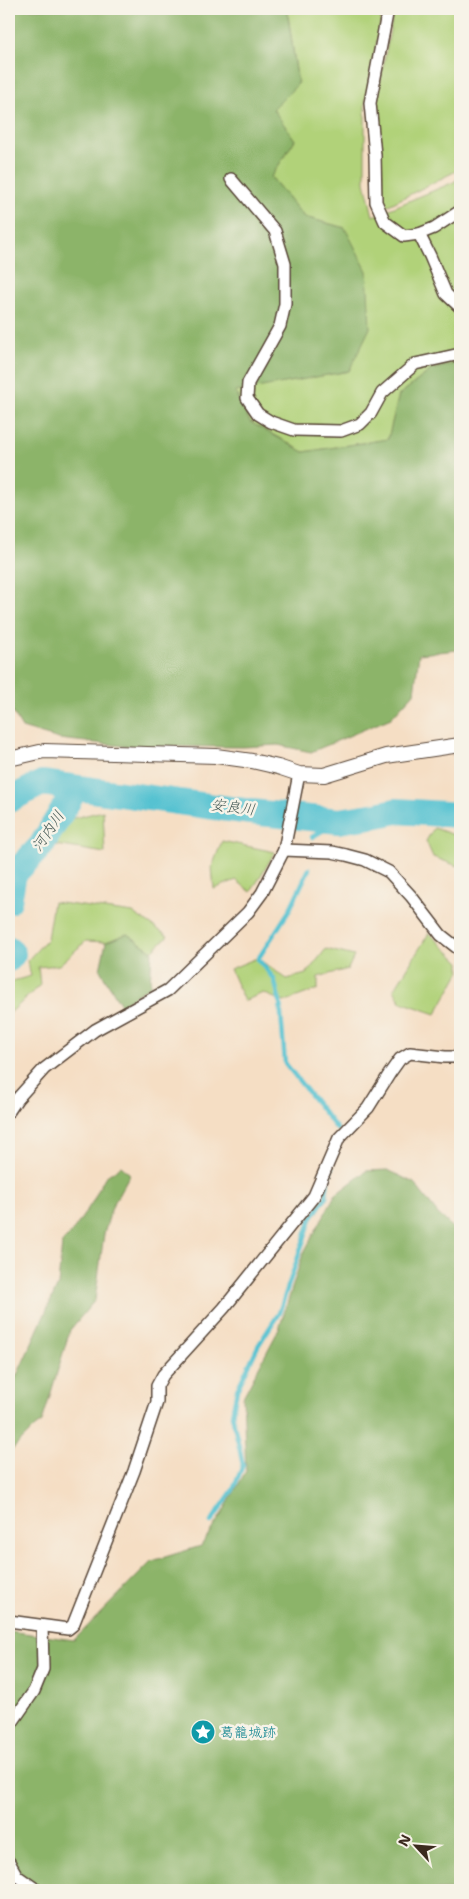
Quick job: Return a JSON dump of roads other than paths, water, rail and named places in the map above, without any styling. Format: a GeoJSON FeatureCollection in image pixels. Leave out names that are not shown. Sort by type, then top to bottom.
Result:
{"type":"FeatureCollection","features":[{"type":"Feature","properties":{"kind":"street"},"geometry":{"type":"LineString","coordinates":[[388,9],[370,103],[375,155],[376,202],[385,222],[404,236],[419,234],[434,228],[460,211]]}},
{"type":"Feature","properties":{"kind":"street"},"geometry":{"type":"LineString","coordinates":[[231,179],[275,231],[285,264],[285,304],[280,326],[248,383],[247,398],[258,414],[270,422],[294,430],[341,431],[360,424],[372,413],[382,393],[415,364],[460,354]]}},
{"type":"Feature","properties":{"kind":"street"},"geometry":{"type":"LineString","coordinates":[[419,234],[446,294],[460,307]]}},
{"type":"Feature","properties":{"kind":"street"},"geometry":{"type":"LineString","coordinates":[[9,759],[44,751],[216,756],[270,765],[299,774],[324,775],[386,756],[460,744]]}},
{"type":"Feature","properties":{"kind":"street"},"geometry":{"type":"LineString","coordinates":[[9,1111],[16,1099],[44,1069],[95,1030],[168,990],[248,912],[257,900],[285,847],[299,774]]}},
{"type":"Feature","properties":{"kind":"street"},"geometry":{"type":"LineString","coordinates":[[285,847],[346,855],[365,860],[389,872],[411,896],[441,935],[460,950]]}},
{"type":"Feature","properties":{"kind":"street"},"geometry":{"type":"LineString","coordinates":[[9,1621],[68,1629],[73,1625],[134,1471],[157,1402],[156,1386],[163,1375],[224,1308],[314,1196],[339,1138],[368,1108],[400,1059],[410,1054],[445,1058],[460,1057]]}},
{"type":"Feature","properties":{"kind":"street"},"geometry":{"type":"LineString","coordinates":[[9,1727],[34,1691],[42,1669],[42,1626]]}},
{"type":"Feature","properties":{"kind":"street"},"geometry":{"type":"LineString","coordinates":[[9,1862],[17,1876],[37,1890]]}},
{"type":"Feature","properties":{"kind":"waterway","name":"安良川"},"geometry":{"type":"LineString","coordinates":[[9,800],[42,783],[251,812],[339,821],[396,811],[460,815]]}},
{"type":"Feature","properties":{"kind":"waterway","name":"河内川"},"geometry":{"type":"LineString","coordinates":[[9,901],[14,874],[41,846],[76,788]]}},
{"type":"Feature","properties":{"kind":"waterway"},"geometry":{"type":"LineString","coordinates":[[312,837],[339,821]]}},
{"type":"Feature","properties":{"kind":"waterway"},"geometry":{"type":"LineString","coordinates":[[309,869],[289,911],[258,959],[274,979],[280,1002],[285,1063],[337,1129]]}},
{"type":"Feature","properties":{"kind":"waterway","name":"河内川"},"geometry":{"type":"LineString","coordinates":[[9,949],[13,954],[9,959]]}},
{"type":"Feature","properties":{"kind":"waterway"},"geometry":{"type":"LineString","coordinates":[[211,1522],[233,1490],[243,1465],[232,1415],[237,1390],[258,1346],[279,1313],[311,1219],[326,1197],[328,1178],[332,1168]]}},
{"type":"Feature","properties":{"kind":"place","name":"葛籠城跡"},"geometry":{"type":"Point","coordinates":[203,1732]}}]}
